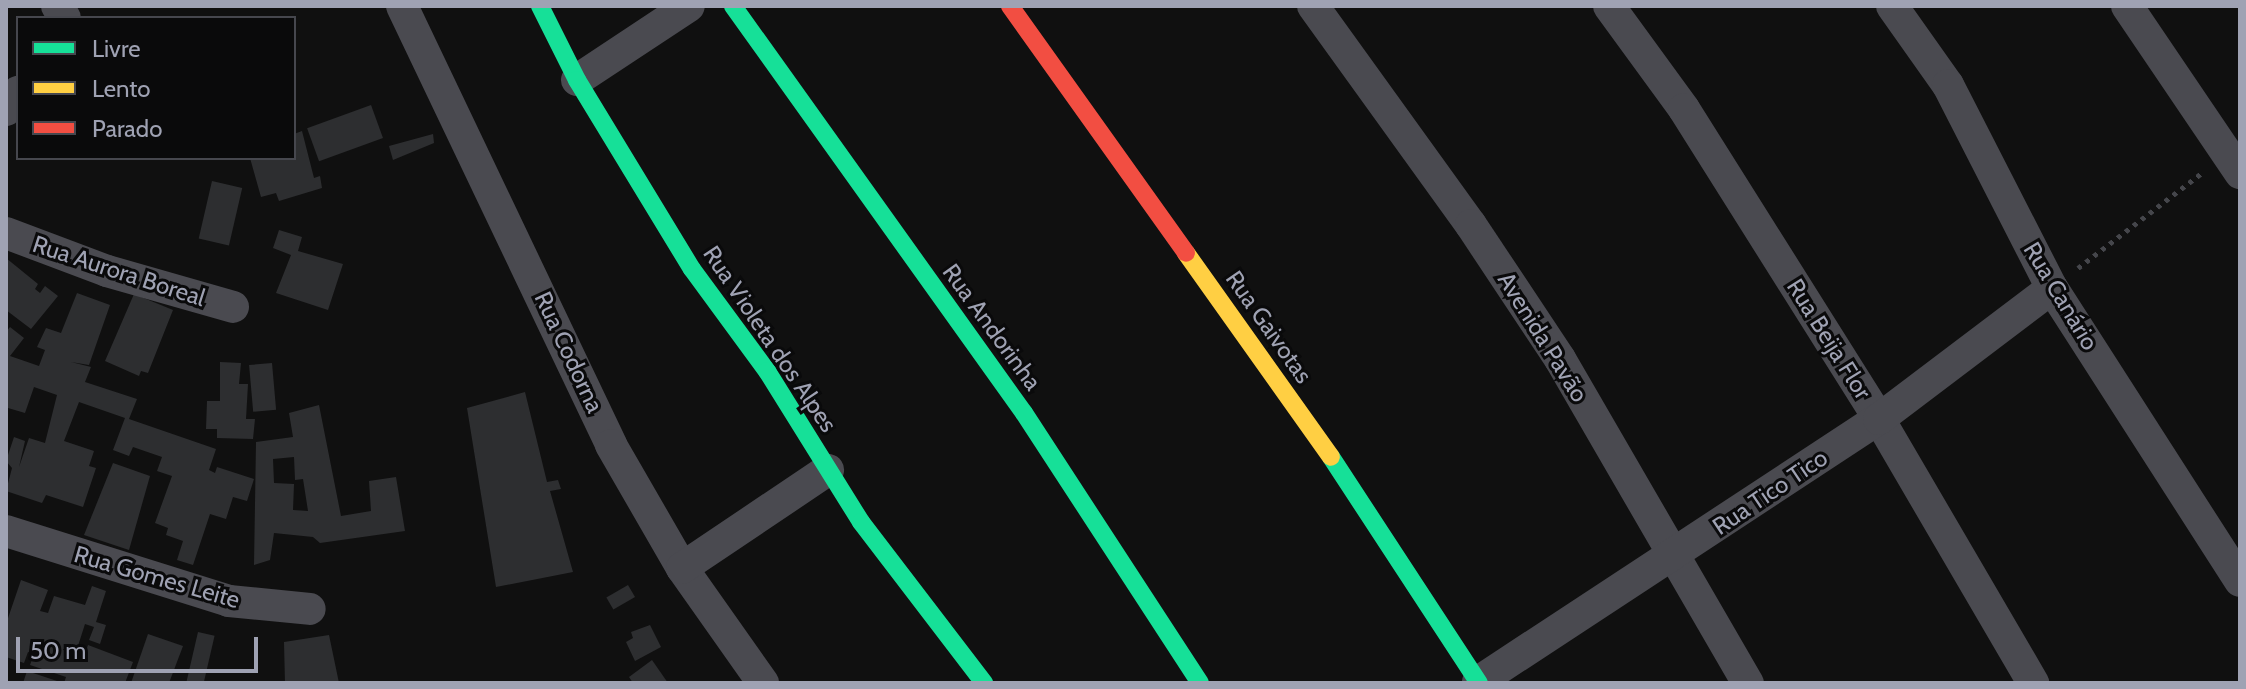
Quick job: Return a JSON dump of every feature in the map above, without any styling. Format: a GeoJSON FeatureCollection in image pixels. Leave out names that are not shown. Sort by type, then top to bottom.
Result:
{"type":"FeatureCollection","features":[{"type":"Feature","properties":{"kind":"street","name":"Rua Codorna"},"geometry":{"type":"LineString","coordinates":[[402,6],[611,445],[682,568],[763,683]]}},
{"type":"Feature","properties":{"kind":"street","name":"Rua Violeta dos Alpes"},"geometry":{"type":"LineString","coordinates":[[540,6],[577,80],[692,269],[767,371],[828,470],[921,605],[984,683]]}},
{"type":"Feature","properties":{"kind":"street"},"geometry":{"type":"LineString","coordinates":[[577,80],[689,6]]}},
{"type":"Feature","properties":{"kind":"street","name":"Rua Andorinha"},"geometry":{"type":"LineString","coordinates":[[733,6],[1024,413],[1200,683]]}},
{"type":"Feature","properties":{"kind":"street","name":"Rua Gaivotas"},"geometry":{"type":"LineString","coordinates":[[1010,6],[1320,441],[1478,682]]}},
{"type":"Feature","properties":{"kind":"street","name":"Avenida Pavão"},"geometry":{"type":"LineString","coordinates":[[1313,6],[1471,225],[1552,347],[1748,683]]}},
{"type":"Feature","properties":{"kind":"street","name":"Rua Beija Flor"},"geometry":{"type":"LineString","coordinates":[[1609,6],[1684,109],[1879,419],[2033,683]]}},
{"type":"Feature","properties":{"kind":"street","name":"Rua Canário"},"geometry":{"type":"LineString","coordinates":[[1892,6],[1948,85],[2052,288],[2240,581]]}},
{"type":"Feature","properties":{"kind":"street"},"geometry":{"type":"LineString","coordinates":[[2127,6],[2234,163]]}},
{"type":"Feature","properties":{"kind":"street","name":"Rua Aurora Boreal"},"geometry":{"type":"LineString","coordinates":[[6,233],[107,271],[233,307]]}},
{"type":"Feature","properties":{"kind":"street","name":"Rua Tico Tico"},"geometry":{"type":"LineString","coordinates":[[1478,682],[1674,557],[1879,419],[2052,288]]}},
{"type":"Feature","properties":{"kind":"street"},"geometry":{"type":"LineString","coordinates":[[682,568],[828,470]]}},
{"type":"Feature","properties":{"kind":"street","name":"Rua Gomes Leite"},"geometry":{"type":"LineString","coordinates":[[6,531],[229,601],[310,609]]}},
{"type":"Feature","properties":{"kind":"path"},"geometry":{"type":"LineString","coordinates":[[2052,288],[2234,163]]}},
{"type":"Feature","properties":{"kind":"building"},"geometry":{"type":"Polygon","coordinates":[[[371,105],[383,138],[319,161],[307,128],[371,105]]]}},
{"type":"Feature","properties":{"kind":"building"},"geometry":{"type":"Polygon","coordinates":[[[302,131],[314,178],[320,176],[322,188],[279,201],[276,193],[261,197],[251,160],[296,160],[296,133],[302,131]]]}},
{"type":"Feature","properties":{"kind":"building"},"geometry":{"type":"Polygon","coordinates":[[[433,134],[434,143],[393,160],[389,146],[433,134]]]}},
{"type":"Feature","properties":{"kind":"building"},"geometry":{"type":"Polygon","coordinates":[[[212,181],[242,188],[229,245],[199,238],[212,181]]]}},
{"type":"Feature","properties":{"kind":"building"},"geometry":{"type":"Polygon","coordinates":[[[279,230],[302,237],[298,251],[343,264],[328,310],[276,293],[291,255],[273,248],[279,230]]]}},
{"type":"Feature","properties":{"kind":"building"},"geometry":{"type":"Polygon","coordinates":[[[6,258],[38,284],[35,289],[40,293],[45,286],[58,296],[31,329],[6,310],[6,258]]]}},
{"type":"Feature","properties":{"kind":"building"},"geometry":{"type":"Polygon","coordinates":[[[77,293],[110,305],[89,365],[71,362],[91,367],[85,382],[137,399],[129,419],[216,449],[209,470],[215,473],[217,467],[254,479],[247,501],[233,497],[226,519],[210,514],[193,565],[177,560],[183,541],[166,535],[168,528],[155,523],[172,476],[157,471],[162,457],[133,447],[129,456],[113,450],[125,418],[79,402],[64,441],[94,451],[89,466],[96,468],[83,507],[46,495],[42,503],[6,491],[12,468],[6,461],[14,437],[25,441],[19,467],[29,438],[45,443],[57,395],[34,387],[25,413],[8,408],[6,332],[10,327],[24,338],[10,356],[39,366],[45,350],[37,347],[46,328],[61,333],[77,293]]]}},
{"type":"Feature","properties":{"kind":"building"},"geometry":{"type":"Polygon","coordinates":[[[134,294],[173,310],[148,373],[141,371],[139,376],[105,361],[134,294]]]}},
{"type":"Feature","properties":{"kind":"building"},"geometry":{"type":"Polygon","coordinates":[[[220,362],[241,363],[239,384],[248,384],[246,419],[255,419],[253,439],[217,438],[217,429],[206,429],[207,401],[220,401],[220,362]]]}},
{"type":"Feature","properties":{"kind":"building"},"geometry":{"type":"Polygon","coordinates":[[[272,363],[276,410],[253,412],[249,365],[272,363]]]}},
{"type":"Feature","properties":{"kind":"building"},"geometry":{"type":"Polygon","coordinates":[[[525,392],[547,482],[558,480],[561,489],[550,491],[573,572],[496,587],[467,408],[525,392]]]}},
{"type":"Feature","properties":{"kind":"building"},"geometry":{"type":"Polygon","coordinates":[[[319,405],[341,516],[371,511],[369,481],[396,477],[405,531],[320,543],[313,537],[274,533],[270,560],[254,565],[256,442],[293,437],[289,413],[319,405]],[[294,457],[273,459],[274,483],[294,484],[293,510],[308,511],[303,479],[295,480],[294,457]]]}},
{"type":"Feature","properties":{"kind":"building"},"geometry":{"type":"Polygon","coordinates":[[[113,463],[150,476],[129,550],[84,535],[113,463]]]}},
{"type":"Feature","properties":{"kind":"building"},"geometry":{"type":"Polygon","coordinates":[[[21,580],[48,590],[40,611],[48,613],[54,596],[85,605],[92,586],[106,591],[96,622],[106,625],[100,644],[89,640],[94,627],[85,624],[77,649],[86,651],[88,645],[133,662],[125,683],[64,683],[66,677],[30,665],[34,654],[28,652],[24,663],[6,657],[6,624],[21,580]]]}},
{"type":"Feature","properties":{"kind":"building"},"geometry":{"type":"Polygon","coordinates":[[[628,585],[635,597],[613,610],[606,598],[628,585]]]}},
{"type":"Feature","properties":{"kind":"building"},"geometry":{"type":"Polygon","coordinates":[[[650,625],[661,647],[635,661],[626,642],[633,638],[631,632],[650,625]]]}},
{"type":"Feature","properties":{"kind":"building"},"geometry":{"type":"Polygon","coordinates":[[[198,632],[215,636],[204,683],[187,682],[198,632]]]}},
{"type":"Feature","properties":{"kind":"building"},"geometry":{"type":"Polygon","coordinates":[[[148,634],[183,646],[169,683],[131,683],[148,634]]]}},
{"type":"Feature","properties":{"kind":"building"},"geometry":{"type":"Polygon","coordinates":[[[329,635],[339,683],[285,683],[284,642],[329,635]]]}},
{"type":"Feature","properties":{"kind":"building"},"geometry":{"type":"Polygon","coordinates":[[[652,660],[668,683],[633,683],[629,677],[652,660]]]}},
{"type":"Feature","properties":{"kind":"building"},"geometry":{"type":"Polygon","coordinates":[[[27,671],[60,682],[60,683],[23,683],[27,671]]]}},
{"type":"Feature","properties":{"kind":"traffic: fast"},"geometry":{"type":"LineString","coordinates":[[540,6],[577,80],[692,269],[767,371],[861,522],[984,683]]}},
{"type":"Feature","properties":{"kind":"traffic: fast"},"geometry":{"type":"LineString","coordinates":[[733,6],[1024,413],[1200,683]]}},
{"type":"Feature","properties":{"kind":"traffic: fast"},"geometry":{"type":"LineString","coordinates":[[1331,457],[1479,683]]}},
{"type":"Feature","properties":{"kind":"traffic: slow"},"geometry":{"type":"LineString","coordinates":[[1186,253],[1331,457]]}},
{"type":"Feature","properties":{"kind":"traffic: jam"},"geometry":{"type":"LineString","coordinates":[[1010,6],[1186,253]]}}]}
